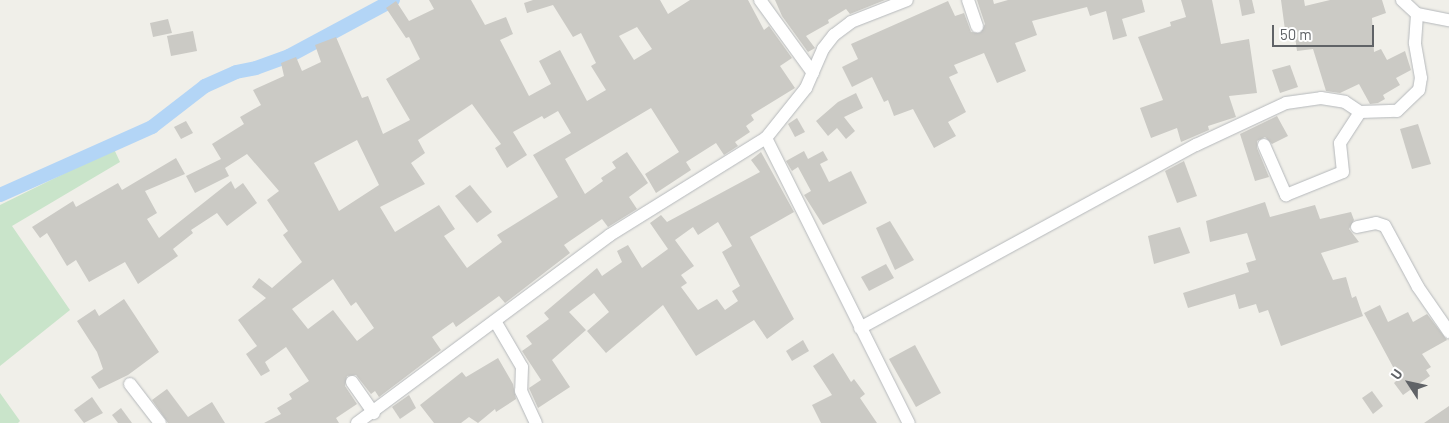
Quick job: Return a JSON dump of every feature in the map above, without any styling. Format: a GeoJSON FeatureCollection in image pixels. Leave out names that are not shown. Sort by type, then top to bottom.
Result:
{"type":"FeatureCollection","features":[{"type":"Feature","properties":{"kind":"street"},"geometry":{"type":"LineString","coordinates":[[760,0],[813,73]]}},
{"type":"Feature","properties":{"kind":"street"},"geometry":{"type":"LineString","coordinates":[[357,423],[374,413],[610,235],[766,138],[806,88],[828,42],[844,26],[907,0]]}},
{"type":"Feature","properties":{"kind":"street"},"geometry":{"type":"LineString","coordinates":[[968,0],[977,26]]}},
{"type":"Feature","properties":{"kind":"street"},"geometry":{"type":"LineString","coordinates":[[1402,0],[1417,14],[1449,20]]}},
{"type":"Feature","properties":{"kind":"street"},"geometry":{"type":"LineString","coordinates":[[860,328],[1196,145],[1286,103],[1321,98],[1345,102],[1360,112],[1397,111],[1419,90],[1421,78],[1415,42],[1417,14]]}},
{"type":"Feature","properties":{"kind":"street"},"geometry":{"type":"LineString","coordinates":[[1264,145],[1283,193],[1291,195],[1342,172],[1340,144],[1360,112]]}},
{"type":"Feature","properties":{"kind":"street"},"geometry":{"type":"LineString","coordinates":[[766,138],[909,423]]}},
{"type":"Feature","properties":{"kind":"street"},"geometry":{"type":"LineString","coordinates":[[1357,227],[1376,223],[1385,226],[1418,288],[1449,332]]}},
{"type":"Feature","properties":{"kind":"street"},"geometry":{"type":"LineString","coordinates":[[495,321],[522,367],[521,391],[536,423]]}},
{"type":"Feature","properties":{"kind":"street"},"geometry":{"type":"LineString","coordinates":[[352,382],[374,413]]}},
{"type":"Feature","properties":{"kind":"street"},"geometry":{"type":"LineString","coordinates":[[130,384],[160,423]]}},
{"type":"Feature","properties":{"kind":"green space"},"geometry":{"type":"Polygon","coordinates":[[[114,149],[120,162],[12,226],[70,310],[0,366],[0,205],[114,149]]]}},
{"type":"Feature","properties":{"kind":"green space"},"geometry":{"type":"Polygon","coordinates":[[[0,393],[20,421],[18,423],[0,423],[0,393]]]}},
{"type":"Feature","properties":{"kind":"building"},"geometry":{"type":"Polygon","coordinates":[[[429,0],[471,0],[485,25],[506,17],[513,34],[500,40],[529,96],[551,84],[539,61],[560,50],[587,101],[606,90],[591,66],[596,63],[581,33],[573,37],[553,5],[527,13],[524,3],[533,0],[660,0],[668,14],[690,0],[748,0],[764,30],[769,26],[792,58],[780,66],[795,88],[751,115],[754,120],[746,126],[750,132],[735,142],[738,146],[724,155],[716,143],[686,162],[691,170],[656,193],[645,174],[679,152],[651,108],[565,159],[585,194],[603,181],[601,178],[616,168],[612,162],[627,152],[648,183],[629,197],[637,209],[608,227],[602,219],[564,245],[570,253],[505,303],[499,296],[456,327],[453,322],[432,337],[441,350],[379,397],[375,391],[371,394],[356,375],[347,376],[345,386],[357,404],[336,418],[339,423],[264,423],[281,414],[277,408],[292,399],[289,394],[309,381],[286,347],[265,362],[270,371],[261,376],[246,354],[257,346],[238,320],[266,298],[252,287],[259,278],[272,288],[302,262],[283,235],[288,231],[267,200],[279,191],[247,154],[225,168],[229,176],[195,193],[186,176],[221,159],[212,144],[244,124],[240,117],[261,105],[253,90],[284,76],[281,63],[296,57],[302,71],[321,62],[315,45],[336,37],[362,98],[368,96],[383,134],[410,120],[386,79],[420,59],[409,37],[406,38],[386,8],[396,1],[409,21],[434,9],[429,0]],[[637,27],[619,36],[634,60],[652,49],[637,27]],[[472,104],[418,140],[425,153],[411,163],[425,184],[380,207],[395,232],[439,205],[455,229],[444,236],[467,268],[502,242],[497,235],[558,197],[533,155],[571,133],[558,111],[544,119],[542,116],[513,132],[527,155],[507,168],[495,148],[501,144],[472,104]],[[357,140],[314,163],[339,211],[379,185],[357,140]],[[333,279],[292,309],[308,329],[333,310],[357,341],[374,328],[356,302],[351,306],[333,279]]]}},
{"type":"Feature","properties":{"kind":"building"},"geometry":{"type":"Polygon","coordinates":[[[775,0],[885,0],[850,14],[846,9],[828,20],[829,23],[806,36],[815,48],[808,52],[782,16],[775,0]]]}},
{"type":"Feature","properties":{"kind":"building"},"geometry":{"type":"Polygon","coordinates":[[[977,0],[993,0],[994,4],[1008,0],[1142,0],[1145,12],[1122,19],[1127,36],[1113,40],[1106,11],[1090,16],[1087,7],[1032,21],[1037,35],[1015,43],[1026,71],[997,83],[984,53],[954,65],[958,73],[949,77],[966,112],[948,122],[956,136],[934,148],[913,109],[894,116],[888,100],[884,102],[872,77],[852,87],[842,67],[858,59],[851,44],[948,1],[955,16],[964,13],[971,32],[980,33],[985,24],[977,0]]]}},
{"type":"Feature","properties":{"kind":"building"},"geometry":{"type":"Polygon","coordinates":[[[1181,0],[1212,0],[1221,44],[1249,39],[1257,93],[1229,96],[1236,117],[1208,126],[1209,130],[1181,142],[1177,128],[1151,138],[1140,108],[1163,100],[1138,37],[1171,26],[1170,22],[1186,17],[1181,0]]]}},
{"type":"Feature","properties":{"kind":"building"},"geometry":{"type":"Polygon","coordinates":[[[1239,0],[1252,0],[1255,13],[1242,16],[1239,0]]]}},
{"type":"Feature","properties":{"kind":"building"},"geometry":{"type":"Polygon","coordinates":[[[1281,0],[1304,0],[1305,6],[1330,0],[1382,0],[1386,13],[1372,18],[1374,52],[1381,49],[1387,60],[1405,51],[1411,70],[1396,78],[1400,85],[1383,95],[1385,99],[1378,103],[1370,104],[1359,84],[1340,93],[1326,91],[1313,49],[1297,51],[1294,29],[1285,30],[1281,0]]]}},
{"type":"Feature","properties":{"kind":"building"},"geometry":{"type":"Polygon","coordinates":[[[168,19],[172,33],[153,37],[150,23],[168,19]]]}},
{"type":"Feature","properties":{"kind":"building"},"geometry":{"type":"Polygon","coordinates":[[[193,31],[197,51],[171,56],[167,36],[193,31]]]}},
{"type":"Feature","properties":{"kind":"building"},"geometry":{"type":"Polygon","coordinates":[[[1290,65],[1298,87],[1280,93],[1272,70],[1290,65]]]}},
{"type":"Feature","properties":{"kind":"building"},"geometry":{"type":"Polygon","coordinates":[[[856,93],[863,108],[844,117],[855,131],[846,139],[837,128],[828,136],[816,121],[838,102],[856,93]]]}},
{"type":"Feature","properties":{"kind":"building"},"geometry":{"type":"Polygon","coordinates":[[[1277,116],[1288,136],[1272,144],[1265,137],[1257,141],[1257,148],[1269,177],[1255,181],[1240,134],[1277,116]]]}},
{"type":"Feature","properties":{"kind":"building"},"geometry":{"type":"Polygon","coordinates":[[[797,118],[805,132],[795,137],[788,124],[797,118]]]}},
{"type":"Feature","properties":{"kind":"building"},"geometry":{"type":"Polygon","coordinates":[[[186,121],[193,133],[181,139],[174,127],[186,121]]]}},
{"type":"Feature","properties":{"kind":"building"},"geometry":{"type":"Polygon","coordinates":[[[1418,124],[1431,164],[1412,169],[1400,129],[1418,124]]]}},
{"type":"Feature","properties":{"kind":"building"},"geometry":{"type":"Polygon","coordinates":[[[804,151],[808,159],[823,151],[828,160],[820,164],[829,182],[851,171],[867,203],[823,225],[804,195],[811,191],[798,167],[792,171],[786,161],[804,151]]]}},
{"type":"Feature","properties":{"kind":"building"},"geometry":{"type":"Polygon","coordinates":[[[761,152],[794,212],[750,237],[794,319],[767,339],[754,320],[696,356],[663,305],[606,353],[587,331],[609,312],[594,293],[569,312],[586,330],[552,360],[570,387],[538,408],[529,388],[541,380],[522,351],[532,344],[526,336],[549,319],[544,313],[597,268],[602,276],[622,262],[617,251],[628,245],[642,268],[668,249],[650,223],[661,215],[667,222],[760,172],[751,160],[761,152]],[[718,222],[698,235],[693,227],[675,240],[694,266],[681,275],[687,283],[681,287],[698,310],[717,299],[725,310],[738,301],[732,291],[740,286],[722,252],[732,246],[718,222]]]}},
{"type":"Feature","properties":{"kind":"building"},"geometry":{"type":"Polygon","coordinates":[[[176,158],[185,174],[145,191],[157,213],[147,219],[159,238],[231,181],[235,189],[243,183],[257,203],[227,226],[217,213],[191,230],[193,233],[173,249],[178,256],[138,284],[125,262],[89,282],[76,260],[67,266],[47,233],[40,238],[32,227],[73,201],[76,207],[118,183],[122,190],[176,158]]]}},
{"type":"Feature","properties":{"kind":"building"},"geometry":{"type":"Polygon","coordinates":[[[1184,161],[1197,196],[1177,203],[1165,171],[1184,161]]]}},
{"type":"Feature","properties":{"kind":"building"},"geometry":{"type":"Polygon","coordinates":[[[470,185],[492,212],[477,223],[455,196],[470,185]]]}},
{"type":"Feature","properties":{"kind":"building"},"geometry":{"type":"Polygon","coordinates":[[[1265,202],[1270,217],[1315,205],[1320,219],[1351,212],[1354,220],[1349,229],[1359,242],[1321,253],[1333,280],[1346,277],[1352,298],[1356,296],[1363,316],[1281,346],[1268,310],[1259,313],[1256,304],[1239,309],[1235,294],[1188,308],[1183,293],[1249,272],[1246,263],[1256,260],[1247,233],[1210,242],[1206,221],[1265,202]]]}},
{"type":"Feature","properties":{"kind":"building"},"geometry":{"type":"Polygon","coordinates":[[[890,221],[914,260],[895,270],[876,228],[890,221]]]}},
{"type":"Feature","properties":{"kind":"building"},"geometry":{"type":"Polygon","coordinates":[[[1180,227],[1190,253],[1154,264],[1148,236],[1180,227]]]}},
{"type":"Feature","properties":{"kind":"building"},"geometry":{"type":"Polygon","coordinates":[[[886,264],[894,278],[869,291],[861,277],[886,264]]]}},
{"type":"Feature","properties":{"kind":"building"},"geometry":{"type":"Polygon","coordinates":[[[124,299],[159,352],[128,375],[99,389],[91,377],[103,369],[97,352],[77,321],[95,309],[99,316],[124,299]]]}},
{"type":"Feature","properties":{"kind":"building"},"geometry":{"type":"Polygon","coordinates":[[[1380,305],[1388,322],[1408,312],[1413,322],[1427,314],[1447,340],[1422,354],[1431,367],[1426,370],[1430,376],[1403,395],[1394,383],[1399,378],[1364,313],[1380,305]]]}},
{"type":"Feature","properties":{"kind":"building"},"geometry":{"type":"Polygon","coordinates":[[[803,340],[809,351],[792,361],[786,351],[803,340]]]}},
{"type":"Feature","properties":{"kind":"building"},"geometry":{"type":"Polygon","coordinates":[[[915,345],[941,393],[916,407],[889,359],[915,345]]]}},
{"type":"Feature","properties":{"kind":"building"},"geometry":{"type":"Polygon","coordinates":[[[833,353],[851,382],[854,379],[865,394],[860,398],[877,423],[821,423],[812,405],[832,395],[813,366],[833,353]]]}},
{"type":"Feature","properties":{"kind":"building"},"geometry":{"type":"Polygon","coordinates":[[[498,358],[513,384],[516,399],[496,412],[495,409],[478,423],[469,417],[461,423],[434,423],[420,405],[462,372],[466,377],[498,358]]]}},
{"type":"Feature","properties":{"kind":"building"},"geometry":{"type":"Polygon","coordinates":[[[167,389],[188,417],[212,402],[225,423],[168,423],[152,400],[167,389]]]}},
{"type":"Feature","properties":{"kind":"building"},"geometry":{"type":"Polygon","coordinates":[[[1372,391],[1383,406],[1373,414],[1362,398],[1372,391]]]}},
{"type":"Feature","properties":{"kind":"building"},"geometry":{"type":"Polygon","coordinates":[[[409,395],[416,408],[400,419],[392,407],[409,395]]]}},
{"type":"Feature","properties":{"kind":"building"},"geometry":{"type":"Polygon","coordinates":[[[92,397],[103,413],[84,423],[74,410],[92,397]]]}},
{"type":"Feature","properties":{"kind":"building"},"geometry":{"type":"Polygon","coordinates":[[[1449,406],[1449,423],[1424,423],[1449,406]]]}},
{"type":"Feature","properties":{"kind":"building"},"geometry":{"type":"Polygon","coordinates":[[[121,408],[132,423],[118,423],[112,415],[121,408]]]}},
{"type":"Feature","properties":{"kind":"waterway"},"geometry":{"type":"LineString","coordinates":[[0,195],[152,127],[205,86],[236,72],[256,68],[289,56],[393,0]]}}]}
